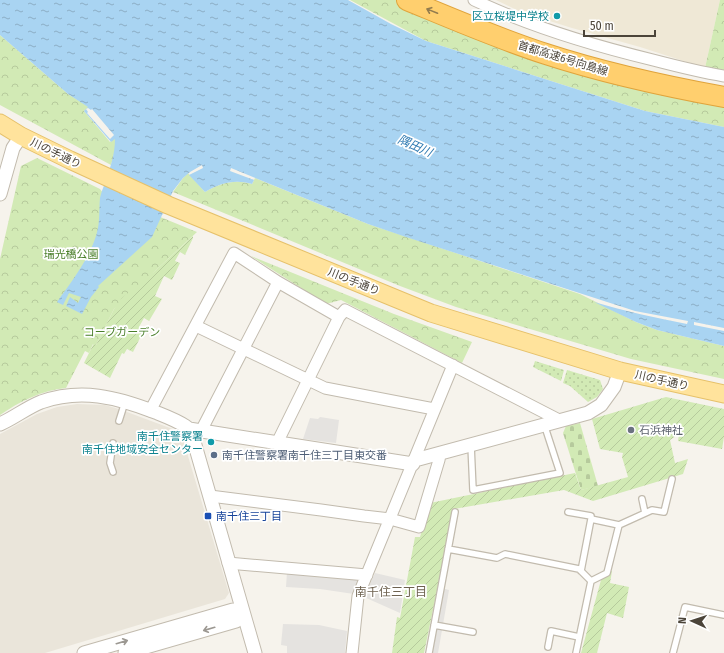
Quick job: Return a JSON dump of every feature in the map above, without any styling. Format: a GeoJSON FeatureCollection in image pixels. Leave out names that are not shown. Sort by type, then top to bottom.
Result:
{"type":"FeatureCollection","features":[{"type":"Feature","properties":{"kind":"highway","name":"首都高速6号向島線"},"geometry":{"type":"LineString","coordinates":[[407,0],[505,40],[547,54],[606,72],[655,84],[724,97]]}},
{"type":"Feature","properties":{"kind":"highway","name":"首都高速6号向島線"},"geometry":{"type":"LineString","coordinates":[[442,0],[505,27],[598,57],[724,85]]}},
{"type":"Feature","properties":{"kind":"main road","name":"川の手通り"},"geometry":{"type":"LineString","coordinates":[[0,123],[20,136],[168,205],[431,313],[620,371],[724,394]]}},
{"type":"Feature","properties":{"kind":"street"},"geometry":{"type":"LineString","coordinates":[[474,0],[521,21],[566,36],[621,52],[724,76]]}},
{"type":"Feature","properties":{"kind":"street"},"geometry":{"type":"LineString","coordinates":[[0,194],[13,148],[20,136]]}},
{"type":"Feature","properties":{"kind":"street"},"geometry":{"type":"LineString","coordinates":[[150,410],[234,253],[278,282],[339,317]]}},
{"type":"Feature","properties":{"kind":"street"},"geometry":{"type":"LineString","coordinates":[[255,653],[228,563],[210,496],[195,430],[244,350],[278,282]]}},
{"type":"Feature","properties":{"kind":"street"},"geometry":{"type":"LineString","coordinates":[[277,443],[339,317],[345,310],[559,420]]}},
{"type":"Feature","properties":{"kind":"street"},"geometry":{"type":"LineString","coordinates":[[196,326],[325,388],[434,409]]}},
{"type":"Feature","properties":{"kind":"street"},"geometry":{"type":"LineString","coordinates":[[352,653],[358,596],[453,365]]}},
{"type":"Feature","properties":{"kind":"street"},"geometry":{"type":"LineString","coordinates":[[0,424],[26,408],[46,401],[68,395],[100,396],[125,401],[150,410],[195,430],[414,462],[544,424],[588,413],[601,405],[614,387],[620,371]]}},
{"type":"Feature","properties":{"kind":"street"},"geometry":{"type":"LineString","coordinates":[[210,496],[390,518],[419,527],[440,454]]}},
{"type":"Feature","properties":{"kind":"street"},"geometry":{"type":"LineString","coordinates":[[228,563],[367,575]]}},
{"type":"Feature","properties":{"kind":"street"},"geometry":{"type":"LineString","coordinates":[[84,653],[233,610],[243,613]]}},
{"type":"Feature","properties":{"kind":"street"},"geometry":{"type":"LineString","coordinates":[[125,653],[236,621],[243,613]]}},
{"type":"Feature","properties":{"kind":"lane"},"geometry":{"type":"LineString","coordinates":[[119,421],[125,401]]}},
{"type":"Feature","properties":{"kind":"lane"},"geometry":{"type":"LineString","coordinates":[[471,445],[473,490],[560,473],[544,424]]}},
{"type":"Feature","properties":{"kind":"lane"},"geometry":{"type":"LineString","coordinates":[[112,472],[110,463],[113,443]]}},
{"type":"Feature","properties":{"kind":"lane"},"geometry":{"type":"LineString","coordinates":[[568,512],[591,516],[591,519],[619,525],[652,510],[664,512],[672,479]]}},
{"type":"Feature","properties":{"kind":"lane"},"geometry":{"type":"LineString","coordinates":[[642,499],[645,513]]}},
{"type":"Feature","properties":{"kind":"lane"},"geometry":{"type":"LineString","coordinates":[[429,653],[455,512]]}},
{"type":"Feature","properties":{"kind":"lane"},"geometry":{"type":"LineString","coordinates":[[580,571],[591,519]]}},
{"type":"Feature","properties":{"kind":"lane"},"geometry":{"type":"LineString","coordinates":[[591,581],[607,573],[619,525]]}},
{"type":"Feature","properties":{"kind":"lane"},"geometry":{"type":"LineString","coordinates":[[448,549],[497,558],[505,554],[579,569],[591,581]]}},
{"type":"Feature","properties":{"kind":"lane"},"geometry":{"type":"LineString","coordinates":[[576,653],[591,581]]}},
{"type":"Feature","properties":{"kind":"lane"},"geometry":{"type":"LineString","coordinates":[[673,653],[684,606],[724,615]]}},
{"type":"Feature","properties":{"kind":"lane"},"geometry":{"type":"LineString","coordinates":[[434,625],[473,632]]}},
{"type":"Feature","properties":{"kind":"lane"},"geometry":{"type":"LineString","coordinates":[[548,647],[552,632],[579,637]]}},
{"type":"Feature","properties":{"kind":"shaded area"},"geometry":{"type":"Polygon","coordinates":[[[496,0],[720,0],[705,68],[521,12],[496,0]]]}},
{"type":"Feature","properties":{"kind":"shaded area"},"geometry":{"type":"Polygon","coordinates":[[[77,404],[105,405],[178,431],[182,436],[229,593],[225,599],[45,653],[0,653],[0,434],[37,414],[57,407],[77,404]]]}},
{"type":"Feature","properties":{"kind":"shaded area"},"geometry":{"type":"Polygon","coordinates":[[[320,417],[339,420],[336,443],[303,439],[310,418],[318,419],[320,417]]]}},
{"type":"Feature","properties":{"kind":"shaded area"},"geometry":{"type":"Polygon","coordinates":[[[287,572],[360,579],[354,594],[320,589],[286,587],[287,572]]]}},
{"type":"Feature","properties":{"kind":"shaded area"},"geometry":{"type":"Polygon","coordinates":[[[375,573],[405,580],[400,613],[364,597],[375,573]]]}},
{"type":"Feature","properties":{"kind":"shaded area"},"geometry":{"type":"Polygon","coordinates":[[[438,587],[449,590],[438,653],[426,653],[438,587]]]}},
{"type":"Feature","properties":{"kind":"shaded area"},"geometry":{"type":"Polygon","coordinates":[[[283,624],[319,625],[347,631],[345,653],[287,653],[287,646],[281,645],[283,624]]]}},
{"type":"Feature","properties":{"kind":"green space"},"geometry":{"type":"Polygon","coordinates":[[[350,0],[419,0],[476,23],[644,76],[724,92],[724,127],[645,111],[426,41],[350,0]]]}},
{"type":"Feature","properties":{"kind":"green space"},"geometry":{"type":"Polygon","coordinates":[[[720,0],[724,0],[724,72],[705,68],[720,0]]]}},
{"type":"Feature","properties":{"kind":"green space"},"geometry":{"type":"Polygon","coordinates":[[[0,35],[68,94],[89,107],[84,111],[110,142],[115,138],[115,151],[111,165],[0,105],[0,35]]]}},
{"type":"Feature","properties":{"kind":"green space","name":"瑞光橋公園"},"geometry":{"type":"Polygon","coordinates":[[[37,158],[100,189],[104,194],[197,232],[114,309],[96,345],[93,344],[89,353],[85,351],[66,388],[48,391],[31,397],[0,415],[0,259],[21,166],[37,158]]]}},
{"type":"Feature","properties":{"kind":"green space"},"geometry":{"type":"Polygon","coordinates":[[[188,173],[205,192],[222,184],[240,182],[252,184],[255,178],[368,224],[580,294],[636,322],[657,330],[724,346],[724,379],[631,359],[456,307],[400,286],[173,192],[188,173]]]}},
{"type":"Feature","properties":{"kind":"green space","name":"コーブガーデン"},"geometry":{"type":"Polygon","coordinates":[[[193,236],[185,255],[180,252],[175,261],[180,263],[172,280],[164,276],[155,296],[162,299],[149,321],[144,318],[139,327],[144,330],[133,352],[127,349],[124,354],[122,353],[110,378],[84,363],[94,343],[96,345],[114,309],[122,298],[156,270],[193,236]]]}},
{"type":"Feature","properties":{"kind":"green space"},"geometry":{"type":"Polygon","coordinates":[[[251,256],[394,314],[472,342],[462,363],[341,300],[326,304],[251,256]]]}},
{"type":"Feature","properties":{"kind":"green space"},"geometry":{"type":"Polygon","coordinates":[[[535,361],[564,370],[561,381],[533,367],[535,361]]]}},
{"type":"Feature","properties":{"kind":"green space"},"geometry":{"type":"Polygon","coordinates":[[[567,370],[600,380],[603,389],[597,397],[588,402],[570,386],[563,383],[567,370]]]}},
{"type":"Feature","properties":{"kind":"green space"},"geometry":{"type":"Polygon","coordinates":[[[666,397],[724,409],[724,437],[722,449],[678,441],[679,434],[670,440],[675,463],[688,459],[683,474],[593,501],[564,490],[454,509],[424,653],[392,653],[397,617],[400,618],[415,537],[420,537],[430,503],[575,473],[581,490],[628,477],[622,457],[623,453],[600,449],[592,419],[666,397]]]}},
{"type":"Feature","properties":{"kind":"green space"},"geometry":{"type":"Polygon","coordinates":[[[580,423],[598,486],[581,490],[563,433],[566,426],[580,423]]]}},
{"type":"Feature","properties":{"kind":"green space"},"geometry":{"type":"Polygon","coordinates":[[[604,569],[612,571],[610,583],[629,587],[623,618],[607,613],[597,653],[581,653],[604,569]]]}},
{"type":"Feature","properties":{"kind":"water","name":"隅田川"},"geometry":{"type":"Polygon","coordinates":[[[0,0],[348,0],[391,24],[426,41],[645,111],[724,127],[724,328],[694,322],[694,325],[724,331],[724,346],[657,330],[636,322],[594,302],[675,322],[687,324],[688,321],[635,311],[406,237],[368,224],[231,168],[230,171],[254,180],[252,184],[234,182],[222,184],[205,192],[189,175],[203,168],[202,165],[183,178],[173,191],[152,237],[98,286],[99,287],[91,297],[82,314],[66,306],[70,297],[78,303],[81,297],[69,293],[63,305],[57,302],[92,248],[99,224],[101,192],[112,161],[115,139],[111,142],[84,111],[88,107],[68,94],[0,35],[0,0]]]}},
{"type":"Feature","properties":{"kind":"pier"},"geometry":{"type":"Polygon","coordinates":[[[88,108],[91,110],[92,109],[114,135],[110,139],[87,113],[88,112],[86,109],[88,108]]]}},
{"type":"Feature","properties":{"kind":"place","name":"区立桜堤中学校"},"geometry":{"type":"Point","coordinates":[557,16]}},
{"type":"Feature","properties":{"kind":"place","name":"石浜神社"},"geometry":{"type":"Point","coordinates":[631,430]}},
{"type":"Feature","properties":{"kind":"place","name":"南千住警察署 南千住地域安全センター"},"geometry":{"type":"Point","coordinates":[211,442]}},
{"type":"Feature","properties":{"kind":"place","name":"南千住警察署南千住三丁目東交番"},"geometry":{"type":"Point","coordinates":[214,455]}},
{"type":"Feature","properties":{"kind":"place","name":"南千住三丁目"},"geometry":{"type":"Point","coordinates":[208,516]}},
{"type":"Feature","properties":{"kind":"district","name":"南千住三丁目"},"geometry":{"type":"Point","coordinates":[391,592]}}]}
